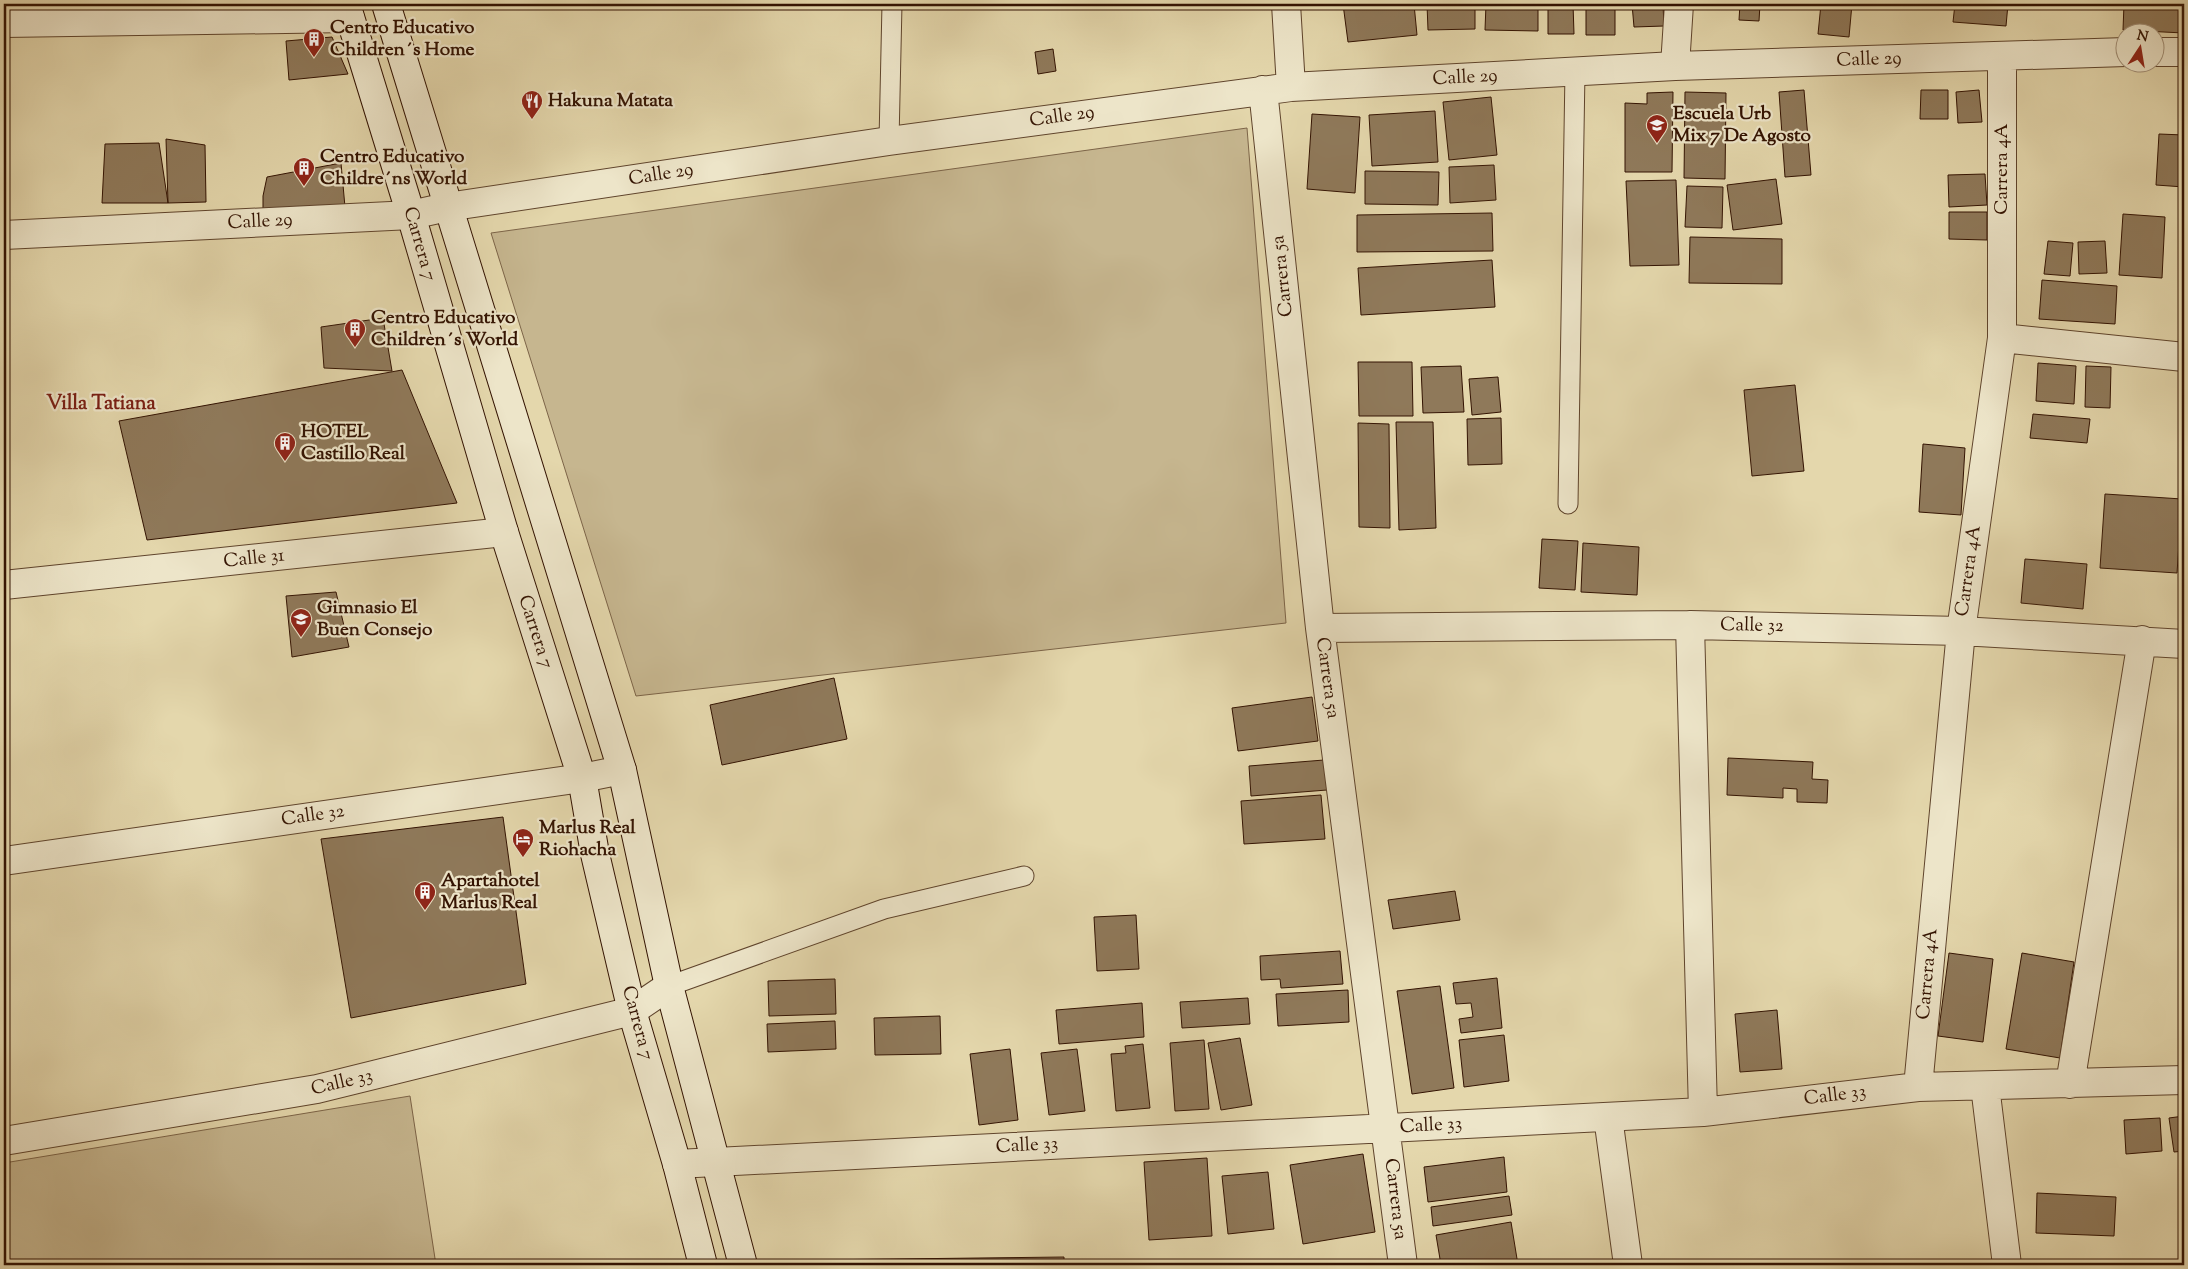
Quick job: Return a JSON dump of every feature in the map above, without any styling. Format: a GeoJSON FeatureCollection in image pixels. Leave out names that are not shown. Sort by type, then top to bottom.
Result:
{"type":"FeatureCollection","features":[{"type":"Feature","properties":{"kind":"street","name":"Carrera 7"},"geometry":{"type":"LineString","coordinates":[[386,4],[622,770],[669,986],[743,1265]]}},
{"type":"Feature","properties":{"kind":"street"},"geometry":{"type":"LineString","coordinates":[[1286,4],[1291,87]]}},
{"type":"Feature","properties":{"kind":"street"},"geometry":{"type":"LineString","coordinates":[[1675,66],[1679,4]]}},
{"type":"Feature","properties":{"kind":"street","name":"Carrera 7"},"geometry":{"type":"LineString","coordinates":[[348,11],[411,215],[504,532],[582,778],[595,854],[632,1011],[677,1164],[703,1265]]}},
{"type":"Feature","properties":{"kind":"street"},"geometry":{"type":"LineString","coordinates":[[4,23],[348,11]]}},
{"type":"Feature","properties":{"kind":"street","name":"Calle 29"},"geometry":{"type":"LineString","coordinates":[[4,235],[411,215],[447,207],[889,141],[1291,87],[1675,66],[2116,52]]}},
{"type":"Feature","properties":{"kind":"street"},"geometry":{"type":"LineString","coordinates":[[2166,52],[2184,52]]}},
{"type":"Feature","properties":{"kind":"street","name":"Carrera 4A"},"geometry":{"type":"LineString","coordinates":[[1918,1087],[1961,631],[2002,338],[2002,56]]}},
{"type":"Feature","properties":{"kind":"street","name":"Carrera 5a"},"geometry":{"type":"LineString","coordinates":[[1263,90],[1320,628],[1403,1265]]}},
{"type":"Feature","properties":{"kind":"street"},"geometry":{"type":"LineString","coordinates":[[2002,338],[2184,357]]}},
{"type":"Feature","properties":{"kind":"street","name":"Calle 31"},"geometry":{"type":"LineString","coordinates":[[4,586],[504,532]]}},
{"type":"Feature","properties":{"kind":"street"},"geometry":{"type":"LineString","coordinates":[[1690,625],[1703,1112]]}},
{"type":"Feature","properties":{"kind":"street","name":"Calle 32"},"geometry":{"type":"LineString","coordinates":[[1320,628],[1690,625],[1961,631],[2142,640],[2184,644]]}},
{"type":"Feature","properties":{"kind":"street"},"geometry":{"type":"LineString","coordinates":[[2070,1084],[2142,640]]}},
{"type":"Feature","properties":{"kind":"street","name":"Calle 32"},"geometry":{"type":"LineString","coordinates":[[4,861],[582,778],[622,770]]}},
{"type":"Feature","properties":{"kind":"street","name":"Calle 33"},"geometry":{"type":"LineString","coordinates":[[4,1142],[317,1090],[632,1011],[669,986]]}},
{"type":"Feature","properties":{"kind":"street","name":"Calle 33"},"geometry":{"type":"LineString","coordinates":[[677,1164],[1703,1112],[1918,1087],[2184,1080]]}},
{"type":"Feature","properties":{"kind":"street"},"geometry":{"type":"LineString","coordinates":[[1985,1086],[2007,1265]]}},
{"type":"Feature","properties":{"kind":"street"},"geometry":{"type":"LineString","coordinates":[[1608,1117],[1628,1265]]}},
{"type":"Feature","properties":{"kind":"lane"},"geometry":{"type":"LineString","coordinates":[[889,141],[892,4]]}},
{"type":"Feature","properties":{"kind":"lane"},"geometry":{"type":"LineString","coordinates":[[1568,504],[1575,72]]}},
{"type":"Feature","properties":{"kind":"lane"},"geometry":{"type":"LineString","coordinates":[[669,986],[884,909],[1024,876]]}},
{"type":"Feature","properties":{"kind":"shaded area"},"geometry":{"type":"Polygon","coordinates":[[[1247,128],[1286,623],[636,696],[491,233],[1247,128]]]}},
{"type":"Feature","properties":{"kind":"shaded area"},"geometry":{"type":"Polygon","coordinates":[[[410,1096],[436,1265],[4,1265],[4,1163],[410,1096]]]}},
{"type":"Feature","properties":{"kind":"building"},"geometry":{"type":"Polygon","coordinates":[[[1343,4],[1414,4],[1417,35],[1348,42],[1343,4]]]}},
{"type":"Feature","properties":{"kind":"building"},"geometry":{"type":"Polygon","coordinates":[[[1427,4],[1475,4],[1475,29],[1428,30],[1427,4]]]}},
{"type":"Feature","properties":{"kind":"building"},"geometry":{"type":"Polygon","coordinates":[[[1486,4],[1538,4],[1538,31],[1485,30],[1486,4]]]}},
{"type":"Feature","properties":{"kind":"building"},"geometry":{"type":"Polygon","coordinates":[[[1548,4],[1573,4],[1574,34],[1548,34],[1548,4]]]}},
{"type":"Feature","properties":{"kind":"building"},"geometry":{"type":"Polygon","coordinates":[[[1586,4],[1615,4],[1615,35],[1586,35],[1586,4]]]}},
{"type":"Feature","properties":{"kind":"building"},"geometry":{"type":"Polygon","coordinates":[[[1632,4],[1663,4],[1664,26],[1634,27],[1632,4]]]}},
{"type":"Feature","properties":{"kind":"building"},"geometry":{"type":"Polygon","coordinates":[[[1740,4],[1760,4],[1759,21],[1739,20],[1740,4]]]}},
{"type":"Feature","properties":{"kind":"building"},"geometry":{"type":"Polygon","coordinates":[[[1821,4],[1852,4],[1849,37],[1818,34],[1821,4]]]}},
{"type":"Feature","properties":{"kind":"building"},"geometry":{"type":"Polygon","coordinates":[[[1955,4],[2008,4],[2006,26],[1953,22],[1955,4]]]}},
{"type":"Feature","properties":{"kind":"building"},"geometry":{"type":"Polygon","coordinates":[[[2124,4],[2184,4],[2184,33],[2166,32],[2166,22],[2123,22],[2124,4]]]}},
{"type":"Feature","properties":{"kind":"building","name":"Centro Educativo Children´s Home"},"geometry":{"type":"Polygon","coordinates":[[[332,37],[348,74],[289,80],[286,41],[332,37]]]}},
{"type":"Feature","properties":{"kind":"building"},"geometry":{"type":"Polygon","coordinates":[[[1053,49],[1056,71],[1038,74],[1035,52],[1053,49]]]}},
{"type":"Feature","properties":{"kind":"building"},"geometry":{"type":"Polygon","coordinates":[[[1804,90],[1811,175],[1785,177],[1779,92],[1804,90]]]}},
{"type":"Feature","properties":{"kind":"building"},"geometry":{"type":"Polygon","coordinates":[[[1921,90],[1948,90],[1948,119],[1920,119],[1921,90]]]}},
{"type":"Feature","properties":{"kind":"building"},"geometry":{"type":"Polygon","coordinates":[[[1979,90],[1982,122],[1958,123],[1956,92],[1979,90]]]}},
{"type":"Feature","properties":{"kind":"building"},"geometry":{"type":"Polygon","coordinates":[[[1673,92],[1672,172],[1625,172],[1625,103],[1647,104],[1647,93],[1673,92]]]}},
{"type":"Feature","properties":{"kind":"building"},"geometry":{"type":"Polygon","coordinates":[[[1685,92],[1726,93],[1725,179],[1684,178],[1685,92]]]}},
{"type":"Feature","properties":{"kind":"building"},"geometry":{"type":"Polygon","coordinates":[[[1491,97],[1497,155],[1449,160],[1443,102],[1491,97]]]}},
{"type":"Feature","properties":{"kind":"building"},"geometry":{"type":"Polygon","coordinates":[[[1435,111],[1438,162],[1372,166],[1369,115],[1435,111]]]}},
{"type":"Feature","properties":{"kind":"building"},"geometry":{"type":"Polygon","coordinates":[[[1312,114],[1360,117],[1355,193],[1307,189],[1312,114]]]}},
{"type":"Feature","properties":{"kind":"building"},"geometry":{"type":"Polygon","coordinates":[[[2159,134],[2184,135],[2184,187],[2156,185],[2159,134]]]}},
{"type":"Feature","properties":{"kind":"building"},"geometry":{"type":"Polygon","coordinates":[[[166,139],[205,145],[206,202],[168,203],[166,139]]]}},
{"type":"Feature","properties":{"kind":"building"},"geometry":{"type":"Polygon","coordinates":[[[159,143],[168,203],[102,203],[105,144],[159,143]]]}},
{"type":"Feature","properties":{"kind":"building","name":"Centro Educativo Childre´ns World"},"geometry":{"type":"Polygon","coordinates":[[[341,163],[345,207],[263,210],[263,196],[267,177],[341,163]]]}},
{"type":"Feature","properties":{"kind":"building"},"geometry":{"type":"Polygon","coordinates":[[[1494,165],[1496,200],[1450,203],[1449,167],[1494,165]]]}},
{"type":"Feature","properties":{"kind":"building"},"geometry":{"type":"Polygon","coordinates":[[[1365,171],[1439,172],[1438,205],[1365,204],[1365,171]]]}},
{"type":"Feature","properties":{"kind":"building"},"geometry":{"type":"Polygon","coordinates":[[[1985,174],[1987,205],[1949,207],[1948,175],[1985,174]]]}},
{"type":"Feature","properties":{"kind":"building"},"geometry":{"type":"Polygon","coordinates":[[[1776,179],[1782,224],[1733,230],[1727,185],[1776,179]]]}},
{"type":"Feature","properties":{"kind":"building"},"geometry":{"type":"Polygon","coordinates":[[[1676,180],[1679,265],[1630,266],[1626,181],[1676,180]]]}},
{"type":"Feature","properties":{"kind":"building"},"geometry":{"type":"Polygon","coordinates":[[[1687,186],[1723,187],[1722,228],[1685,227],[1687,186]]]}},
{"type":"Feature","properties":{"kind":"building"},"geometry":{"type":"Polygon","coordinates":[[[1949,212],[1987,212],[1987,240],[1949,239],[1949,212]]]}},
{"type":"Feature","properties":{"kind":"building"},"geometry":{"type":"Polygon","coordinates":[[[1492,213],[1493,251],[1357,252],[1357,215],[1492,213]]]}},
{"type":"Feature","properties":{"kind":"building"},"geometry":{"type":"Polygon","coordinates":[[[2123,214],[2165,217],[2162,278],[2119,275],[2123,214]]]}},
{"type":"Feature","properties":{"kind":"building"},"geometry":{"type":"Polygon","coordinates":[[[1690,237],[1782,239],[1782,284],[1689,283],[1690,237]]]}},
{"type":"Feature","properties":{"kind":"building"},"geometry":{"type":"Polygon","coordinates":[[[2048,241],[2073,243],[2070,276],[2044,274],[2048,241]]]}},
{"type":"Feature","properties":{"kind":"building"},"geometry":{"type":"Polygon","coordinates":[[[2105,241],[2107,273],[2079,274],[2078,242],[2105,241]]]}},
{"type":"Feature","properties":{"kind":"building"},"geometry":{"type":"Polygon","coordinates":[[[1492,260],[1495,307],[1361,315],[1358,268],[1492,260]]]}},
{"type":"Feature","properties":{"kind":"building"},"geometry":{"type":"Polygon","coordinates":[[[2042,280],[2117,286],[2115,324],[2039,319],[2042,280]]]}},
{"type":"Feature","properties":{"kind":"building","name":"Centro Educativo Children´s World"},"geometry":{"type":"Polygon","coordinates":[[[383,318],[392,371],[324,368],[321,327],[383,318]]]}},
{"type":"Feature","properties":{"kind":"building"},"geometry":{"type":"Polygon","coordinates":[[[1358,362],[1412,362],[1413,416],[1359,416],[1358,362]]]}},
{"type":"Feature","properties":{"kind":"building"},"geometry":{"type":"Polygon","coordinates":[[[2038,363],[2076,366],[2074,404],[2036,401],[2038,363]]]}},
{"type":"Feature","properties":{"kind":"building"},"geometry":{"type":"Polygon","coordinates":[[[1461,366],[1464,412],[1423,413],[1421,367],[1461,366]]]}},
{"type":"Feature","properties":{"kind":"building"},"geometry":{"type":"Polygon","coordinates":[[[2086,366],[2111,367],[2110,408],[2085,407],[2086,366]]]}},
{"type":"Feature","properties":{"kind":"building","name":"HOTEL Castillo Real"},"geometry":{"type":"Polygon","coordinates":[[[402,370],[457,503],[147,540],[119,421],[402,370]]]}},
{"type":"Feature","properties":{"kind":"building"},"geometry":{"type":"Polygon","coordinates":[[[1498,377],[1501,412],[1472,415],[1469,379],[1498,377]]]}},
{"type":"Feature","properties":{"kind":"building"},"geometry":{"type":"Polygon","coordinates":[[[1795,385],[1804,471],[1752,476],[1744,390],[1795,385]]]}},
{"type":"Feature","properties":{"kind":"building"},"geometry":{"type":"Polygon","coordinates":[[[2033,414],[2090,419],[2087,443],[2030,438],[2033,414]]]}},
{"type":"Feature","properties":{"kind":"building"},"geometry":{"type":"Polygon","coordinates":[[[1501,418],[1502,464],[1468,465],[1467,419],[1501,418]]]}},
{"type":"Feature","properties":{"kind":"building"},"geometry":{"type":"Polygon","coordinates":[[[1396,422],[1433,422],[1436,528],[1399,530],[1396,422]]]}},
{"type":"Feature","properties":{"kind":"building"},"geometry":{"type":"Polygon","coordinates":[[[1358,423],[1389,424],[1390,528],[1359,527],[1358,423]]]}},
{"type":"Feature","properties":{"kind":"building"},"geometry":{"type":"Polygon","coordinates":[[[1923,444],[1965,448],[1961,515],[1919,512],[1923,444]]]}},
{"type":"Feature","properties":{"kind":"building"},"geometry":{"type":"Polygon","coordinates":[[[2105,494],[2182,499],[2177,573],[2100,568],[2105,494]]]}},
{"type":"Feature","properties":{"kind":"building"},"geometry":{"type":"Polygon","coordinates":[[[1542,539],[1578,541],[1575,590],[1539,588],[1542,539]]]}},
{"type":"Feature","properties":{"kind":"building"},"geometry":{"type":"Polygon","coordinates":[[[1583,543],[1639,547],[1637,595],[1581,592],[1583,543]]]}},
{"type":"Feature","properties":{"kind":"building"},"geometry":{"type":"Polygon","coordinates":[[[2025,559],[2087,564],[2083,609],[2021,603],[2025,559]]]}},
{"type":"Feature","properties":{"kind":"building","name":"Gimnasio El Buen Consejo"},"geometry":{"type":"Polygon","coordinates":[[[336,592],[349,647],[292,657],[286,596],[336,592]]]}},
{"type":"Feature","properties":{"kind":"building"},"geometry":{"type":"Polygon","coordinates":[[[834,678],[847,739],[722,765],[710,705],[834,678]]]}},
{"type":"Feature","properties":{"kind":"building"},"geometry":{"type":"Polygon","coordinates":[[[1312,697],[1318,741],[1238,751],[1232,708],[1312,697]]]}},
{"type":"Feature","properties":{"kind":"building"},"geometry":{"type":"Polygon","coordinates":[[[1728,758],[1813,762],[1812,779],[1828,780],[1827,803],[1797,802],[1797,789],[1783,788],[1783,798],[1727,795],[1728,758]]]}},
{"type":"Feature","properties":{"kind":"building"},"geometry":{"type":"Polygon","coordinates":[[[1324,760],[1327,790],[1251,796],[1249,766],[1324,760]]]}},
{"type":"Feature","properties":{"kind":"building"},"geometry":{"type":"Polygon","coordinates":[[[1321,795],[1325,839],[1244,844],[1241,801],[1321,795]]]}},
{"type":"Feature","properties":{"kind":"building","name":"Apartahotel Marlus Real"},"geometry":{"type":"Polygon","coordinates":[[[503,817],[526,984],[351,1018],[321,839],[503,817]]]}},
{"type":"Feature","properties":{"kind":"building"},"geometry":{"type":"Polygon","coordinates":[[[1455,891],[1460,920],[1393,929],[1388,900],[1455,891]]]}},
{"type":"Feature","properties":{"kind":"building"},"geometry":{"type":"Polygon","coordinates":[[[1136,915],[1139,969],[1097,971],[1094,917],[1136,915]]]}},
{"type":"Feature","properties":{"kind":"building"},"geometry":{"type":"Polygon","coordinates":[[[1340,951],[1343,984],[1281,988],[1280,979],[1261,980],[1260,956],[1340,951]]]}},
{"type":"Feature","properties":{"kind":"building"},"geometry":{"type":"Polygon","coordinates":[[[1949,953],[1993,959],[1983,1042],[1938,1036],[1949,953]]]}},
{"type":"Feature","properties":{"kind":"building"},"geometry":{"type":"Polygon","coordinates":[[[2022,953],[2074,962],[2060,1058],[2006,1049],[2022,953]]]}},
{"type":"Feature","properties":{"kind":"building"},"geometry":{"type":"Polygon","coordinates":[[[1497,978],[1502,1028],[1461,1033],[1459,1019],[1473,1017],[1471,1003],[1456,1004],[1453,983],[1497,978]]]}},
{"type":"Feature","properties":{"kind":"building"},"geometry":{"type":"Polygon","coordinates":[[[835,979],[836,1014],[769,1016],[768,981],[835,979]]]}},
{"type":"Feature","properties":{"kind":"building"},"geometry":{"type":"Polygon","coordinates":[[[1440,986],[1454,1088],[1412,1094],[1397,991],[1440,986]]]}},
{"type":"Feature","properties":{"kind":"building"},"geometry":{"type":"Polygon","coordinates":[[[1348,990],[1349,1022],[1278,1026],[1276,994],[1348,990]]]}},
{"type":"Feature","properties":{"kind":"building"},"geometry":{"type":"Polygon","coordinates":[[[1248,998],[1250,1024],[1182,1028],[1180,1002],[1248,998]]]}},
{"type":"Feature","properties":{"kind":"building"},"geometry":{"type":"Polygon","coordinates":[[[1142,1003],[1144,1037],[1059,1044],[1056,1010],[1142,1003]]]}},
{"type":"Feature","properties":{"kind":"building"},"geometry":{"type":"Polygon","coordinates":[[[1777,1010],[1782,1069],[1740,1072],[1735,1014],[1777,1010]]]}},
{"type":"Feature","properties":{"kind":"building"},"geometry":{"type":"Polygon","coordinates":[[[940,1016],[941,1054],[875,1055],[874,1018],[940,1016]]]}},
{"type":"Feature","properties":{"kind":"building"},"geometry":{"type":"Polygon","coordinates":[[[835,1021],[836,1049],[768,1052],[767,1024],[835,1021]]]}},
{"type":"Feature","properties":{"kind":"building"},"geometry":{"type":"Polygon","coordinates":[[[1504,1035],[1509,1081],[1464,1087],[1459,1040],[1504,1035]]]}},
{"type":"Feature","properties":{"kind":"building"},"geometry":{"type":"Polygon","coordinates":[[[1240,1038],[1252,1105],[1221,1110],[1208,1043],[1240,1038]]]}},
{"type":"Feature","properties":{"kind":"building"},"geometry":{"type":"Polygon","coordinates":[[[1204,1040],[1209,1109],[1175,1111],[1170,1043],[1204,1040]]]}},
{"type":"Feature","properties":{"kind":"building"},"geometry":{"type":"Polygon","coordinates":[[[1143,1044],[1150,1108],[1116,1111],[1111,1054],[1126,1053],[1125,1046],[1143,1044]]]}},
{"type":"Feature","properties":{"kind":"building"},"geometry":{"type":"Polygon","coordinates":[[[1010,1049],[1018,1120],[979,1125],[970,1054],[1010,1049]]]}},
{"type":"Feature","properties":{"kind":"building"},"geometry":{"type":"Polygon","coordinates":[[[1077,1049],[1085,1111],[1049,1115],[1041,1053],[1077,1049]]]}},
{"type":"Feature","properties":{"kind":"building"},"geometry":{"type":"Polygon","coordinates":[[[2184,1116],[2184,1151],[2174,1152],[2169,1118],[2184,1116]]]}},
{"type":"Feature","properties":{"kind":"building"},"geometry":{"type":"Polygon","coordinates":[[[2160,1118],[2162,1151],[2126,1154],[2124,1120],[2160,1118]]]}},
{"type":"Feature","properties":{"kind":"building"},"geometry":{"type":"Polygon","coordinates":[[[1363,1154],[1375,1232],[1303,1244],[1290,1165],[1363,1154]]]}},
{"type":"Feature","properties":{"kind":"building"},"geometry":{"type":"Polygon","coordinates":[[[1504,1157],[1507,1192],[1428,1202],[1424,1167],[1504,1157]]]}},
{"type":"Feature","properties":{"kind":"building"},"geometry":{"type":"Polygon","coordinates":[[[1207,1158],[1212,1236],[1149,1240],[1144,1162],[1207,1158]]]}},
{"type":"Feature","properties":{"kind":"building"},"geometry":{"type":"Polygon","coordinates":[[[1268,1172],[1274,1229],[1228,1234],[1222,1176],[1268,1172]]]}},
{"type":"Feature","properties":{"kind":"building"},"geometry":{"type":"Polygon","coordinates":[[[2037,1193],[2116,1197],[2114,1236],[2036,1233],[2037,1193]]]}},
{"type":"Feature","properties":{"kind":"building"},"geometry":{"type":"Polygon","coordinates":[[[1509,1196],[1512,1215],[1433,1226],[1431,1207],[1509,1196]]]}},
{"type":"Feature","properties":{"kind":"building"},"geometry":{"type":"Polygon","coordinates":[[[1511,1222],[1518,1265],[1441,1265],[1436,1235],[1511,1222]]]}},
{"type":"Feature","properties":{"kind":"building"},"geometry":{"type":"Polygon","coordinates":[[[1064,1257],[1064,1265],[812,1265],[811,1260],[1064,1257]]]}},
{"type":"Feature","properties":{"kind":"place","name":"Centro Educativo Children´s Home"},"geometry":{"type":"Point","coordinates":[314,58]}},
{"type":"Feature","properties":{"kind":"place","name":"Hakuna Matata"},"geometry":{"type":"Point","coordinates":[532,120]}},
{"type":"Feature","properties":{"kind":"place","name":"Escuela Urb Mix 7 De Agosto"},"geometry":{"type":"Point","coordinates":[1657,144]}},
{"type":"Feature","properties":{"kind":"place","name":"Centro Educativo Childre´ns World"},"geometry":{"type":"Point","coordinates":[304,187]}},
{"type":"Feature","properties":{"kind":"place","name":"Centro Educativo Children´s World"},"geometry":{"type":"Point","coordinates":[355,348]}},
{"type":"Feature","properties":{"kind":"place","name":"HOTEL Castillo Real"},"geometry":{"type":"Point","coordinates":[285,462]}},
{"type":"Feature","properties":{"kind":"place","name":"Gimnasio El Buen Consejo"},"geometry":{"type":"Point","coordinates":[301,638]}},
{"type":"Feature","properties":{"kind":"place","name":"Marlus Real Riohacha"},"geometry":{"type":"Point","coordinates":[523,858]}},
{"type":"Feature","properties":{"kind":"place","name":"Apartahotel Marlus Real"},"geometry":{"type":"Point","coordinates":[425,911]}},
{"type":"Feature","properties":{"kind":"district","name":"Villa Tatiana"},"geometry":{"type":"Point","coordinates":[101,404]}}]}
